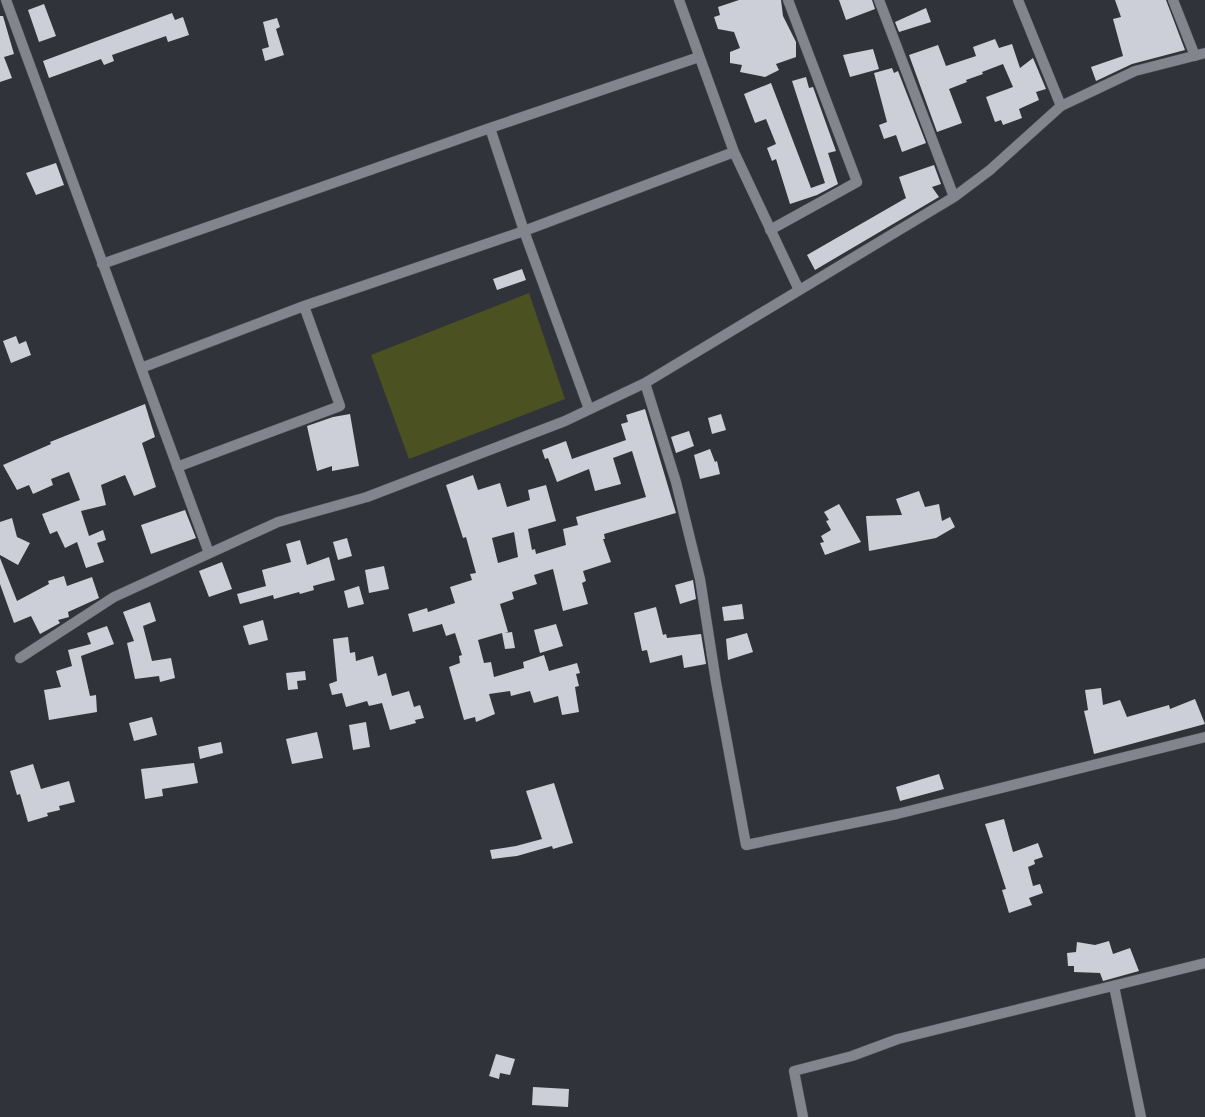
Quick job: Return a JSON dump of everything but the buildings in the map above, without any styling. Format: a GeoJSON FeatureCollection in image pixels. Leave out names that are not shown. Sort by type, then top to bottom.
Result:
{"type":"FeatureCollection","features":[{"type":"Feature","properties":{"kind":"street"},"geometry":{"type":"LineString","coordinates":[[6,0],[209,553]]}},
{"type":"Feature","properties":{"kind":"street"},"geometry":{"type":"LineString","coordinates":[[679,0],[734,152],[799,290]]}},
{"type":"Feature","properties":{"kind":"street"},"geometry":{"type":"LineString","coordinates":[[770,230],[857,182],[788,0]]}},
{"type":"Feature","properties":{"kind":"street"},"geometry":{"type":"LineString","coordinates":[[879,0],[954,197]]}},
{"type":"Feature","properties":{"kind":"street"},"geometry":{"type":"LineString","coordinates":[[1018,0],[1061,106]]}},
{"type":"Feature","properties":{"kind":"street"},"geometry":{"type":"LineString","coordinates":[[20,658],[114,597],[278,522],[367,497],[565,421],[645,383],[954,197],[990,170],[1061,106],[1135,71],[1200,55],[1173,0]]}},
{"type":"Feature","properties":{"kind":"street"},"geometry":{"type":"LineString","coordinates":[[102,264],[699,57]]}},
{"type":"Feature","properties":{"kind":"street"},"geometry":{"type":"LineString","coordinates":[[490,128],[524,231],[589,409]]}},
{"type":"Feature","properties":{"kind":"street"},"geometry":{"type":"LineString","coordinates":[[141,368],[304,306],[524,231],[734,152]]}},
{"type":"Feature","properties":{"kind":"street"},"geometry":{"type":"LineString","coordinates":[[177,467],[340,406],[304,306]]}},
{"type":"Feature","properties":{"kind":"street"},"geometry":{"type":"LineString","coordinates":[[645,383],[676,481],[701,579],[716,682],[746,845],[897,814],[1205,737]]}},
{"type":"Feature","properties":{"kind":"street"},"geometry":{"type":"LineString","coordinates":[[803,1117],[794,1071],[852,1056],[898,1039],[1205,963]]}},
{"type":"Feature","properties":{"kind":"street"},"geometry":{"type":"LineString","coordinates":[[1114,986],[1141,1117]]}},
{"type":"Feature","properties":{"kind":"green space"},"geometry":{"type":"Polygon","coordinates":[[[529,293],[565,399],[409,459],[371,355],[529,293]]]}}]}
